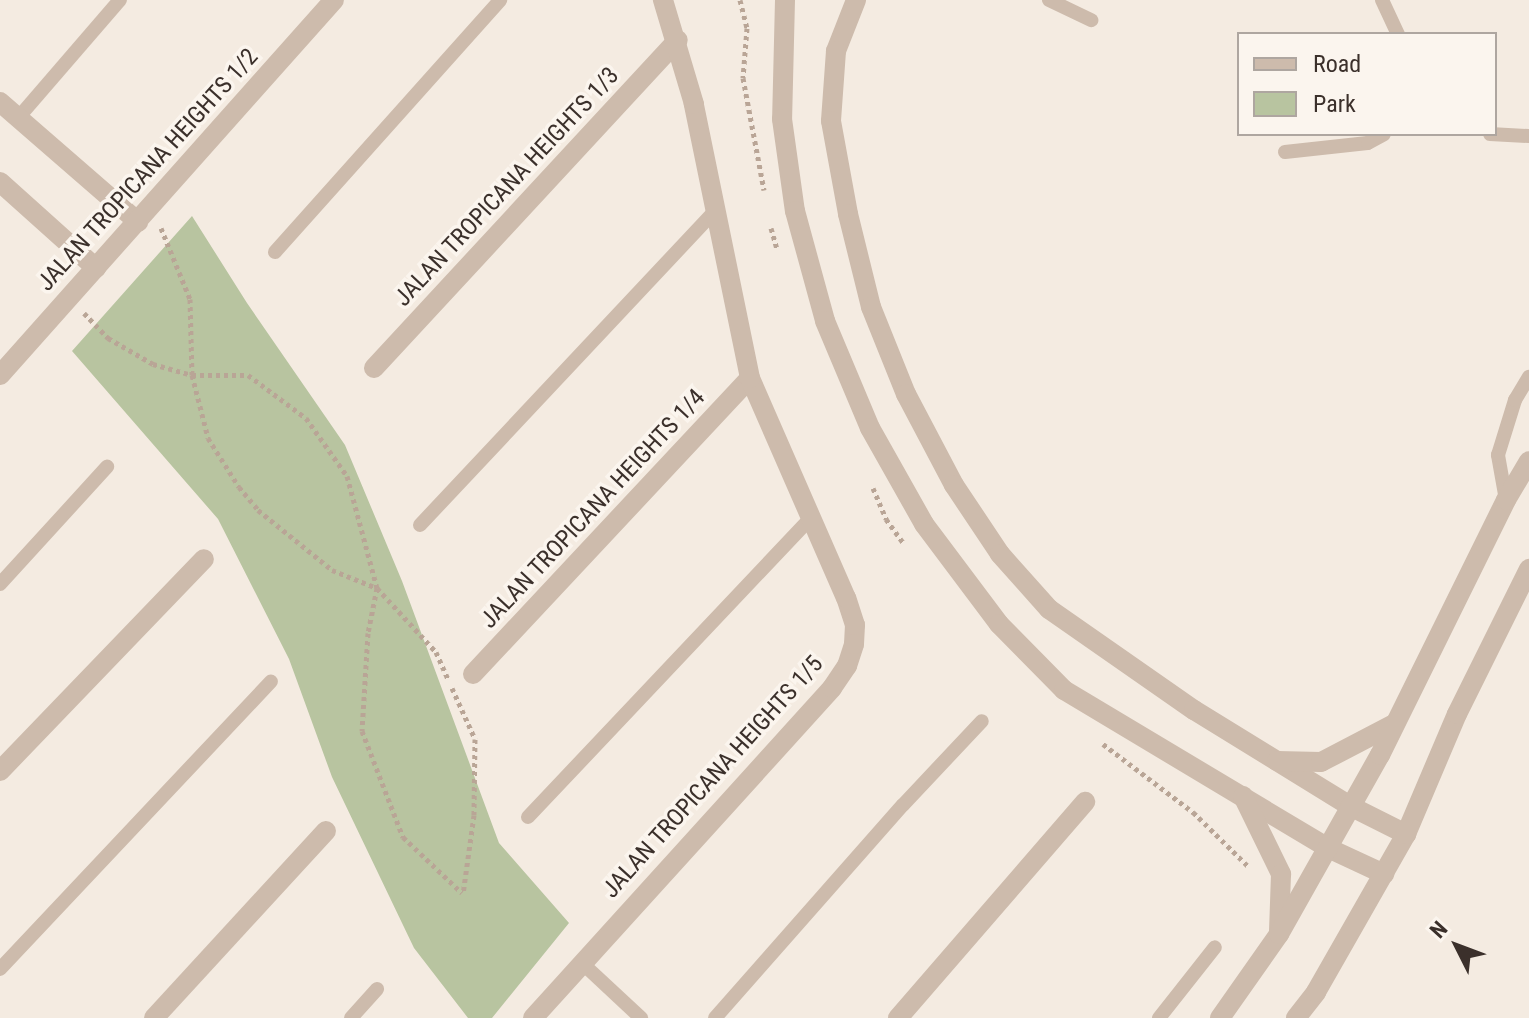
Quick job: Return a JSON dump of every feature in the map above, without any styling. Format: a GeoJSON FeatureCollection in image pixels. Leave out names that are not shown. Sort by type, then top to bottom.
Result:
{"type":"FeatureCollection","features":[{"type":"Feature","properties":{"kind":"street","name":"JALAN TROPICANA HEIGHTS 1/2"},"geometry":{"type":"LineString","coordinates":[[0,375],[334,0]]}},
{"type":"Feature","properties":{"kind":"street","name":"JALAN TROPICANA HEIGHTS 1/5"},"geometry":{"type":"LineString","coordinates":[[533,1018],[832,688],[847,666],[854,644],[855,625],[750,378],[694,104],[678,40],[663,0]]}},
{"type":"Feature","properties":{"kind":"street"},"geometry":{"type":"LineString","coordinates":[[785,0],[782,119],[795,211],[825,321],[870,428],[924,524],[999,624],[1064,690],[1328,848],[1384,874]]}},
{"type":"Feature","properties":{"kind":"street"},"geometry":{"type":"LineString","coordinates":[[856,0],[836,51],[831,121],[848,214],[871,307],[906,394],[954,485],[1000,554],[1049,609],[1116,659],[1277,761],[1350,806],[1406,834]]}},
{"type":"Feature","properties":{"kind":"street","name":"JALAN TROPICANA HEIGHTS 1/3"},"geometry":{"type":"LineString","coordinates":[[374,368],[678,40]]}},
{"type":"Feature","properties":{"kind":"street"},"geometry":{"type":"LineString","coordinates":[[0,102],[138,222]]}},
{"type":"Feature","properties":{"kind":"street"},"geometry":{"type":"LineString","coordinates":[[0,182],[96,268]]}},
{"type":"Feature","properties":{"kind":"street","name":"JALAN TROPICANA HEIGHTS 1/4"},"geometry":{"type":"LineString","coordinates":[[473,674],[750,378]]}},
{"type":"Feature","properties":{"kind":"street"},"geometry":{"type":"LineString","coordinates":[[1220,1018],[1279,934],[1328,848],[1506,500],[1529,461]]}},
{"type":"Feature","properties":{"kind":"street"},"geometry":{"type":"LineString","coordinates":[[0,771],[204,559]]}},
{"type":"Feature","properties":{"kind":"street"},"geometry":{"type":"LineString","coordinates":[[1296,1018],[1316,992],[1406,834],[1457,714],[1529,569]]}},
{"type":"Feature","properties":{"kind":"street"},"geometry":{"type":"LineString","coordinates":[[1277,761],[1321,762],[1394,724]]}},
{"type":"Feature","properties":{"kind":"street"},"geometry":{"type":"LineString","coordinates":[[1243,796],[1281,874],[1279,934]]}},
{"type":"Feature","properties":{"kind":"street"},"geometry":{"type":"LineString","coordinates":[[898,1018],[1085,802]]}},
{"type":"Feature","properties":{"kind":"street"},"geometry":{"type":"LineString","coordinates":[[154,1018],[326,831]]}},
{"type":"Feature","properties":{"kind":"lane"},"geometry":{"type":"LineString","coordinates":[[18,118],[120,0]]}},
{"type":"Feature","properties":{"kind":"lane"},"geometry":{"type":"LineString","coordinates":[[275,252],[500,0]]}},
{"type":"Feature","properties":{"kind":"lane"},"geometry":{"type":"LineString","coordinates":[[1049,0],[1091,20]]}},
{"type":"Feature","properties":{"kind":"lane"},"geometry":{"type":"LineString","coordinates":[[1382,0],[1397,32]]}},
{"type":"Feature","properties":{"kind":"lane"},"geometry":{"type":"LineString","coordinates":[[1497,134],[1529,136]]}},
{"type":"Feature","properties":{"kind":"lane"},"geometry":{"type":"LineString","coordinates":[[1285,152],[1368,143],[1380,136]]}},
{"type":"Feature","properties":{"kind":"lane"},"geometry":{"type":"LineString","coordinates":[[420,525],[714,212]]}},
{"type":"Feature","properties":{"kind":"lane"},"geometry":{"type":"LineString","coordinates":[[1506,500],[1498,455],[1515,400],[1529,377]]}},
{"type":"Feature","properties":{"kind":"lane"},"geometry":{"type":"LineString","coordinates":[[0,584],[107,467]]}},
{"type":"Feature","properties":{"kind":"lane"},"geometry":{"type":"LineString","coordinates":[[528,817],[811,518]]}},
{"type":"Feature","properties":{"kind":"lane"},"geometry":{"type":"LineString","coordinates":[[0,969],[271,681]]}},
{"type":"Feature","properties":{"kind":"lane"},"geometry":{"type":"LineString","coordinates":[[715,1018],[903,805],[982,721]]}},
{"type":"Feature","properties":{"kind":"lane"},"geometry":{"type":"LineString","coordinates":[[1159,1018],[1215,947]]}},
{"type":"Feature","properties":{"kind":"lane"},"geometry":{"type":"LineString","coordinates":[[582,963],[641,1018]]}},
{"type":"Feature","properties":{"kind":"lane"},"geometry":{"type":"LineString","coordinates":[[351,1018],[377,989]]}},
{"type":"Feature","properties":{"kind":"path"},"geometry":{"type":"LineString","coordinates":[[69,298],[108,338],[153,364],[192,375],[248,375],[306,418],[347,476],[377,588],[368,633],[362,731],[403,837],[463,894],[474,815],[475,739],[436,652],[377,588],[332,570],[258,510],[239,487],[208,438],[192,375],[190,299],[152,206]]}},
{"type":"Feature","properties":{"kind":"green space"},"geometry":{"type":"Polygon","coordinates":[[[192,216],[247,303],[345,445],[402,581],[499,843],[569,923],[492,1018],[468,1018],[414,948],[332,777],[289,659],[218,519],[72,351],[192,216]]]}}]}
